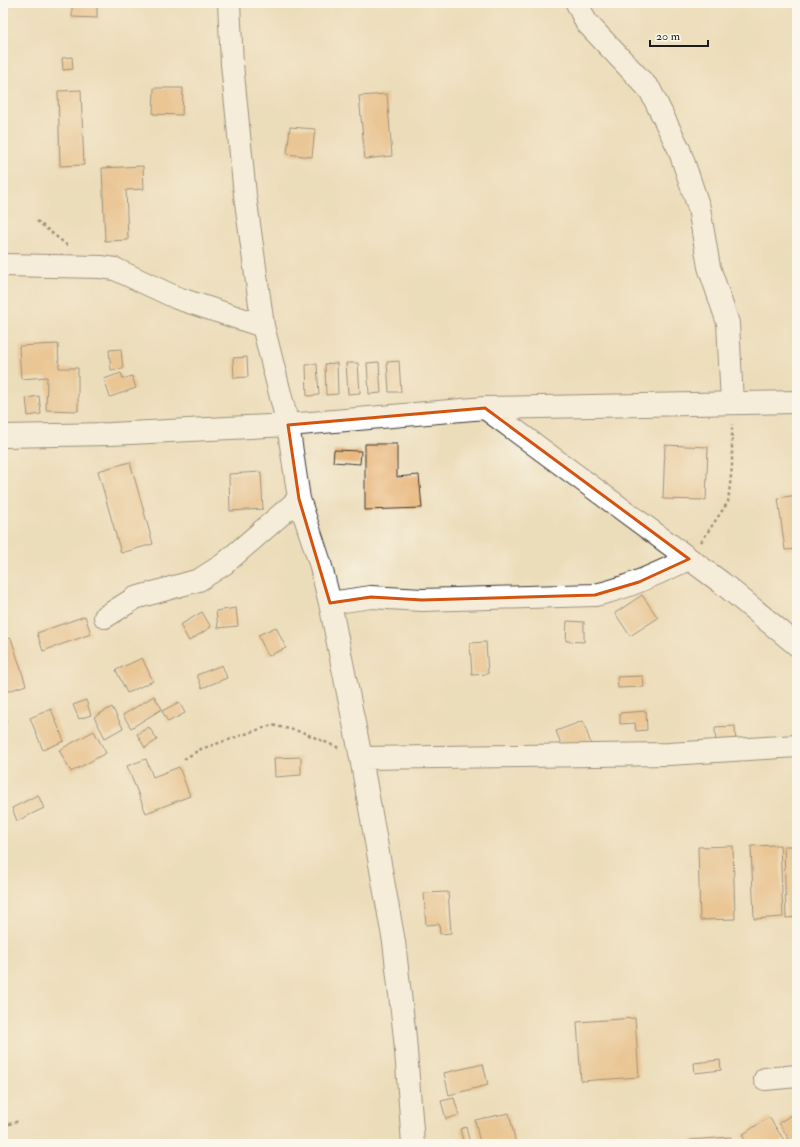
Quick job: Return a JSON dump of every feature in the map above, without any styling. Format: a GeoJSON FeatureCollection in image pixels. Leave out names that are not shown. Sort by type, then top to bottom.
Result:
{"type":"FeatureCollection","features":[{"type":"Feature","properties":{"kind":"street"},"geometry":{"type":"LineString","coordinates":[[229,3],[232,64],[245,195],[263,326],[288,425],[298,499],[320,563],[330,603],[361,758],[394,942],[405,1038],[413,1144]]}},
{"type":"Feature","properties":{"kind":"street"},"geometry":{"type":"LineString","coordinates":[[577,3],[586,22],[650,90],[678,149],[699,208],[709,267],[728,323],[732,403]]}},
{"type":"Feature","properties":{"kind":"street"},"geometry":{"type":"LineString","coordinates":[[3,265],[101,267],[114,269],[177,298],[263,326]]}},
{"type":"Feature","properties":{"kind":"street"},"geometry":{"type":"LineString","coordinates":[[3,436],[110,434],[288,425],[485,408],[797,402]]}},
{"type":"Feature","properties":{"kind":"street"},"geometry":{"type":"LineString","coordinates":[[485,408],[731,590],[797,645]]}},
{"type":"Feature","properties":{"kind":"street"},"geometry":{"type":"LineString","coordinates":[[105,617],[135,598],[199,580],[224,564],[298,499]]}},
{"type":"Feature","properties":{"kind":"street"},"geometry":{"type":"LineString","coordinates":[[330,603],[371,597],[422,600],[595,595],[616,591],[689,559]]}},
{"type":"Feature","properties":{"kind":"street"},"geometry":{"type":"LineString","coordinates":[[361,758],[669,754],[797,746]]}},
{"type":"Feature","properties":{"kind":"street"},"geometry":{"type":"LineString","coordinates":[[765,1079],[797,1076]]}},
{"type":"Feature","properties":{"kind":"path"},"geometry":{"type":"LineString","coordinates":[[689,559],[728,502],[732,467],[732,403]]}},
{"type":"Feature","properties":{"kind":"path"},"geometry":{"type":"LineString","coordinates":[[184,759],[201,749],[272,725],[302,732],[361,758]]}},
{"type":"Feature","properties":{"kind":"path"},"geometry":{"type":"LineString","coordinates":[[3,1126],[19,1121]]}},
{"type":"Feature","properties":{"kind":"highlighted area"},"geometry":{"type":"Polygon","coordinates":[[[485,408],[689,559],[639,582],[595,595],[422,600],[371,597],[330,603],[299,499],[288,425],[485,408]]]}},
{"type":"Feature","properties":{"kind":"building"},"geometry":{"type":"Polygon","coordinates":[[[72,3],[97,3],[97,18],[72,17],[72,3]]]}},
{"type":"Feature","properties":{"kind":"building"},"geometry":{"type":"Polygon","coordinates":[[[72,57],[73,69],[63,70],[62,58],[72,57]]]}},
{"type":"Feature","properties":{"kind":"building"},"geometry":{"type":"Polygon","coordinates":[[[154,88],[183,88],[182,115],[153,114],[154,88]]]}},
{"type":"Feature","properties":{"kind":"building"},"geometry":{"type":"Polygon","coordinates":[[[81,90],[84,165],[60,166],[58,91],[81,90]]]}},
{"type":"Feature","properties":{"kind":"building"},"geometry":{"type":"Polygon","coordinates":[[[387,94],[392,156],[365,159],[359,96],[387,94]]]}},
{"type":"Feature","properties":{"kind":"building"},"geometry":{"type":"Polygon","coordinates":[[[290,127],[315,129],[312,157],[287,154],[290,127]]]}},
{"type":"Feature","properties":{"kind":"building"},"geometry":{"type":"Polygon","coordinates":[[[143,166],[144,189],[126,190],[128,240],[105,241],[102,168],[143,166]]]}},
{"type":"Feature","properties":{"kind":"building"},"geometry":{"type":"Polygon","coordinates":[[[58,344],[59,368],[78,368],[78,411],[46,410],[47,377],[21,379],[19,346],[58,344]]]}},
{"type":"Feature","properties":{"kind":"building"},"geometry":{"type":"Polygon","coordinates":[[[121,349],[123,369],[111,370],[109,350],[121,349]]]}},
{"type":"Feature","properties":{"kind":"building"},"geometry":{"type":"Polygon","coordinates":[[[247,357],[248,377],[234,378],[233,358],[247,357]]]}},
{"type":"Feature","properties":{"kind":"building"},"geometry":{"type":"Polygon","coordinates":[[[399,361],[401,392],[389,392],[387,362],[399,361]]]}},
{"type":"Feature","properties":{"kind":"building"},"geometry":{"type":"Polygon","coordinates":[[[379,362],[381,393],[369,394],[367,363],[379,362]]]}},
{"type":"Feature","properties":{"kind":"building"},"geometry":{"type":"Polygon","coordinates":[[[337,363],[338,394],[326,395],[325,364],[337,363]]]}},
{"type":"Feature","properties":{"kind":"building"},"geometry":{"type":"Polygon","coordinates":[[[346,363],[358,363],[360,393],[348,394],[346,363]]]}},
{"type":"Feature","properties":{"kind":"building"},"geometry":{"type":"Polygon","coordinates":[[[317,364],[319,395],[307,396],[306,365],[317,364]]]}},
{"type":"Feature","properties":{"kind":"building"},"geometry":{"type":"Polygon","coordinates":[[[121,373],[123,379],[132,376],[136,388],[110,397],[104,379],[121,373]]]}},
{"type":"Feature","properties":{"kind":"building"},"geometry":{"type":"Polygon","coordinates":[[[39,396],[41,414],[28,416],[26,398],[39,396]]]}},
{"type":"Feature","properties":{"kind":"building"},"geometry":{"type":"Polygon","coordinates":[[[365,444],[397,444],[397,477],[419,475],[422,508],[365,510],[365,444]]]}},
{"type":"Feature","properties":{"kind":"building"},"geometry":{"type":"Polygon","coordinates":[[[665,445],[708,447],[706,500],[663,499],[665,445]]]}},
{"type":"Feature","properties":{"kind":"building"},"geometry":{"type":"Polygon","coordinates":[[[334,450],[361,451],[360,464],[333,462],[334,450]]]}},
{"type":"Feature","properties":{"kind":"building"},"geometry":{"type":"Polygon","coordinates":[[[130,462],[153,544],[121,553],[98,471],[130,462]]]}},
{"type":"Feature","properties":{"kind":"building"},"geometry":{"type":"Polygon","coordinates":[[[261,472],[263,509],[230,511],[229,474],[261,472]]]}},
{"type":"Feature","properties":{"kind":"building"},"geometry":{"type":"Polygon","coordinates":[[[797,495],[797,549],[785,550],[778,498],[797,495]]]}},
{"type":"Feature","properties":{"kind":"building"},"geometry":{"type":"Polygon","coordinates":[[[642,595],[658,618],[630,636],[615,613],[642,595]]]}},
{"type":"Feature","properties":{"kind":"building"},"geometry":{"type":"Polygon","coordinates":[[[236,608],[238,626],[218,628],[216,611],[236,608]]]}},
{"type":"Feature","properties":{"kind":"building"},"geometry":{"type":"Polygon","coordinates":[[[202,612],[211,627],[189,641],[180,625],[202,612]]]}},
{"type":"Feature","properties":{"kind":"building"},"geometry":{"type":"Polygon","coordinates":[[[85,616],[91,634],[43,651],[37,633],[85,616]]]}},
{"type":"Feature","properties":{"kind":"building"},"geometry":{"type":"Polygon","coordinates":[[[567,621],[584,622],[584,642],[566,641],[567,621]]]}},
{"type":"Feature","properties":{"kind":"building"},"geometry":{"type":"Polygon","coordinates":[[[276,627],[286,648],[268,656],[258,635],[276,627]]]}},
{"type":"Feature","properties":{"kind":"building"},"geometry":{"type":"Polygon","coordinates":[[[11,638],[26,685],[3,693],[3,641],[11,638]]]}},
{"type":"Feature","properties":{"kind":"building"},"geometry":{"type":"Polygon","coordinates":[[[486,642],[488,674],[472,675],[470,643],[486,642]]]}},
{"type":"Feature","properties":{"kind":"building"},"geometry":{"type":"Polygon","coordinates":[[[142,658],[153,681],[127,693],[116,670],[142,658]]]}},
{"type":"Feature","properties":{"kind":"building"},"geometry":{"type":"Polygon","coordinates":[[[222,665],[227,678],[202,688],[197,675],[222,665]]]}},
{"type":"Feature","properties":{"kind":"building"},"geometry":{"type":"Polygon","coordinates":[[[643,676],[644,687],[618,688],[617,677],[643,676]]]}},
{"type":"Feature","properties":{"kind":"building"},"geometry":{"type":"Polygon","coordinates":[[[154,696],[162,709],[131,728],[123,715],[154,696]]]}},
{"type":"Feature","properties":{"kind":"building"},"geometry":{"type":"Polygon","coordinates":[[[86,700],[91,715],[79,719],[73,705],[86,700]]]}},
{"type":"Feature","properties":{"kind":"building"},"geometry":{"type":"Polygon","coordinates":[[[179,702],[185,713],[168,722],[162,711],[179,702]]]}},
{"type":"Feature","properties":{"kind":"building"},"geometry":{"type":"Polygon","coordinates":[[[112,707],[123,728],[105,738],[94,717],[112,707]]]}},
{"type":"Feature","properties":{"kind":"building"},"geometry":{"type":"Polygon","coordinates":[[[51,709],[64,741],[43,750],[30,718],[51,709]]]}},
{"type":"Feature","properties":{"kind":"building"},"geometry":{"type":"Polygon","coordinates":[[[3,710],[7,722],[3,724],[3,710]]]}},
{"type":"Feature","properties":{"kind":"building"},"geometry":{"type":"Polygon","coordinates":[[[646,711],[647,730],[636,731],[635,723],[620,724],[620,713],[646,711]]]}},
{"type":"Feature","properties":{"kind":"building"},"geometry":{"type":"Polygon","coordinates":[[[583,721],[591,744],[565,754],[556,731],[583,721]]]}},
{"type":"Feature","properties":{"kind":"building"},"geometry":{"type":"Polygon","coordinates":[[[735,726],[736,745],[716,746],[715,727],[735,726]]]}},
{"type":"Feature","properties":{"kind":"building"},"geometry":{"type":"Polygon","coordinates":[[[149,727],[157,740],[145,748],[137,734],[149,727]]]}},
{"type":"Feature","properties":{"kind":"building"},"geometry":{"type":"Polygon","coordinates":[[[94,731],[106,753],[71,772],[59,750],[94,731]]]}},
{"type":"Feature","properties":{"kind":"building"},"geometry":{"type":"Polygon","coordinates":[[[301,757],[301,775],[275,777],[274,758],[301,757]]]}},
{"type":"Feature","properties":{"kind":"building"},"geometry":{"type":"Polygon","coordinates":[[[146,759],[153,777],[179,767],[190,796],[146,813],[127,766],[146,759]]]}},
{"type":"Feature","properties":{"kind":"building"},"geometry":{"type":"Polygon","coordinates":[[[38,795],[44,808],[17,821],[12,808],[38,795]]]}},
{"type":"Feature","properties":{"kind":"building"},"geometry":{"type":"Polygon","coordinates":[[[780,845],[783,917],[754,919],[751,846],[780,845]]]}},
{"type":"Feature","properties":{"kind":"building"},"geometry":{"type":"Polygon","coordinates":[[[733,846],[735,919],[700,920],[698,847],[733,846]]]}},
{"type":"Feature","properties":{"kind":"building"},"geometry":{"type":"Polygon","coordinates":[[[784,846],[797,846],[797,917],[786,918],[784,846]]]}},
{"type":"Feature","properties":{"kind":"building"},"geometry":{"type":"Polygon","coordinates":[[[448,892],[451,933],[440,934],[439,924],[426,925],[424,893],[448,892]]]}},
{"type":"Feature","properties":{"kind":"building"},"geometry":{"type":"Polygon","coordinates":[[[635,1018],[639,1077],[581,1081],[577,1022],[635,1018]]]}},
{"type":"Feature","properties":{"kind":"building"},"geometry":{"type":"Polygon","coordinates":[[[720,1060],[721,1070],[695,1073],[694,1063],[720,1060]]]}},
{"type":"Feature","properties":{"kind":"building"},"geometry":{"type":"Polygon","coordinates":[[[483,1064],[488,1085],[449,1095],[444,1073],[483,1064]]]}},
{"type":"Feature","properties":{"kind":"building"},"geometry":{"type":"Polygon","coordinates":[[[454,1098],[459,1115],[446,1119],[441,1101],[454,1098]]]}},
{"type":"Feature","properties":{"kind":"building"},"geometry":{"type":"Polygon","coordinates":[[[797,1111],[797,1141],[792,1144],[779,1123],[797,1111]]]}},
{"type":"Feature","properties":{"kind":"building"},"geometry":{"type":"Polygon","coordinates":[[[509,1113],[516,1144],[480,1144],[475,1120],[509,1113]]]}},
{"type":"Feature","properties":{"kind":"building"},"geometry":{"type":"Polygon","coordinates":[[[769,1117],[784,1140],[778,1144],[748,1144],[742,1135],[769,1117]]]}},
{"type":"Feature","properties":{"kind":"building"},"geometry":{"type":"Polygon","coordinates":[[[466,1127],[470,1144],[464,1144],[460,1129],[466,1127]]]}},
{"type":"Feature","properties":{"kind":"building"},"geometry":{"type":"Polygon","coordinates":[[[731,1137],[731,1144],[691,1144],[690,1140],[731,1137]]]}}]}
